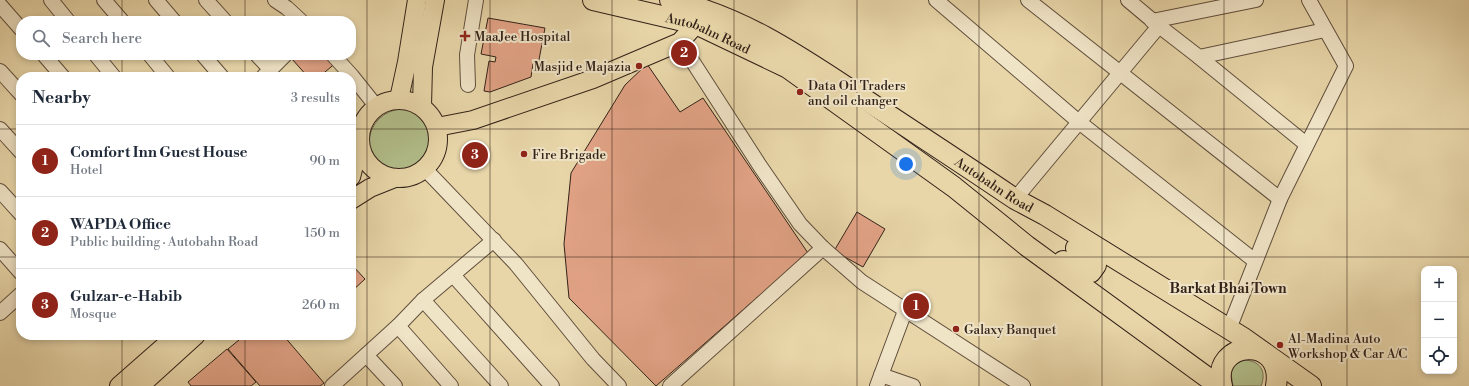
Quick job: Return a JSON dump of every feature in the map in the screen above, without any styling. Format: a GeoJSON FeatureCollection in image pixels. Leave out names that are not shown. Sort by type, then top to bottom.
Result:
{"type":"FeatureCollection","features":[{"type":"Feature","properties":{"kind":"highway","name":"Autobahn Road"},"geometry":{"type":"LineString","coordinates":[[593,0],[696,24],[788,68],[954,187],[1027,246],[1219,386]]}},
{"type":"Feature","properties":{"kind":"highway","name":"Autobahn Road"},"geometry":{"type":"LineString","coordinates":[[681,1],[737,22],[780,44],[1015,199],[1045,215],[1229,329],[1311,386]]}},
{"type":"Feature","properties":{"kind":"highway"},"geometry":{"type":"LineString","coordinates":[[1027,246],[1051,254],[1081,272],[1091,272],[1096,265],[1094,258],[1061,238],[1045,215]]}},
{"type":"Feature","properties":{"kind":"highway"},"geometry":{"type":"LineString","coordinates":[[1222,386],[1221,371],[1224,362],[1230,355],[1239,350],[1248,348],[1266,354],[1272,360],[1276,368],[1276,386]]}},
{"type":"Feature","properties":{"kind":"main road"},"geometry":{"type":"LineString","coordinates":[[399,99],[407,62],[416,0]]}},
{"type":"Feature","properties":{"kind":"main road"},"geometry":{"type":"LineString","coordinates":[[422,106],[423,67],[435,0]]}},
{"type":"Feature","properties":{"kind":"main road"},"geometry":{"type":"LineString","coordinates":[[437,127],[473,120],[593,79],[680,42],[696,24]]}},
{"type":"Feature","properties":{"kind":"main road"},"geometry":{"type":"LineString","coordinates":[[399,99],[411,101],[422,106],[431,116],[437,127],[437,149],[433,160],[425,169],[406,178],[395,178],[383,175],[372,168],[364,158],[360,146],[359,135],[362,124],[368,114],[376,106],[391,100],[399,99]]}},
{"type":"Feature","properties":{"kind":"main road"},"geometry":{"type":"LineString","coordinates":[[356,160],[360,146]]}},
{"type":"Feature","properties":{"kind":"main road"},"geometry":{"type":"LineString","coordinates":[[356,197],[370,188],[395,178]]}},
{"type":"Feature","properties":{"kind":"main road"},"geometry":{"type":"LineString","coordinates":[[118,386],[171,340]]}},
{"type":"Feature","properties":{"kind":"main road"},"geometry":{"type":"LineString","coordinates":[[140,386],[191,340]]}},
{"type":"Feature","properties":{"kind":"street"},"geometry":{"type":"LineString","coordinates":[[51,0],[64,16]]}},
{"type":"Feature","properties":{"kind":"street"},"geometry":{"type":"LineString","coordinates":[[104,0],[118,16]]}},
{"type":"Feature","properties":{"kind":"street"},"geometry":{"type":"LineString","coordinates":[[156,0],[170,16]]}},
{"type":"Feature","properties":{"kind":"street"},"geometry":{"type":"LineString","coordinates":[[206,0],[220,16]]}},
{"type":"Feature","properties":{"kind":"street"},"geometry":{"type":"LineString","coordinates":[[275,0],[288,8],[296,16]]}},
{"type":"Feature","properties":{"kind":"street"},"geometry":{"type":"LineString","coordinates":[[468,85],[467,55],[476,0]]}},
{"type":"Feature","properties":{"kind":"street"},"geometry":{"type":"LineString","coordinates":[[936,0],[1079,122],[1255,261]]}},
{"type":"Feature","properties":{"kind":"street"},"geometry":{"type":"LineString","coordinates":[[1028,0],[1121,72],[1280,200]]}},
{"type":"Feature","properties":{"kind":"street"},"geometry":{"type":"LineString","coordinates":[[1128,0],[1306,144]]}},
{"type":"Feature","properties":{"kind":"street"},"geometry":{"type":"LineString","coordinates":[[1015,199],[1121,72],[1155,23],[1256,0]]}},
{"type":"Feature","properties":{"kind":"street"},"geometry":{"type":"LineString","coordinates":[[1229,329],[1280,200],[1306,144],[1346,66],[1309,0]]}},
{"type":"Feature","properties":{"kind":"street"},"geometry":{"type":"LineString","coordinates":[[0,5],[16,23]]}},
{"type":"Feature","properties":{"kind":"street"},"geometry":{"type":"LineString","coordinates":[[1198,57],[1325,30]]}},
{"type":"Feature","properties":{"kind":"street"},"geometry":{"type":"LineString","coordinates":[[680,42],[760,166],[800,224],[823,248],[862,282],[1023,386]]}},
{"type":"Feature","properties":{"kind":"street"},"geometry":{"type":"LineString","coordinates":[[48,60],[59,72]]}},
{"type":"Feature","properties":{"kind":"street"},"geometry":{"type":"LineString","coordinates":[[100,60],[110,72]]}},
{"type":"Feature","properties":{"kind":"street"},"geometry":{"type":"LineString","coordinates":[[154,60],[164,72]]}},
{"type":"Feature","properties":{"kind":"street"},"geometry":{"type":"LineString","coordinates":[[208,60],[218,72]]}},
{"type":"Feature","properties":{"kind":"street"},"geometry":{"type":"LineString","coordinates":[[260,60],[266,72]]}},
{"type":"Feature","properties":{"kind":"street"},"geometry":{"type":"LineString","coordinates":[[269,72],[280,60]]}},
{"type":"Feature","properties":{"kind":"street"},"geometry":{"type":"LineString","coordinates":[[337,60],[347,72]]}},
{"type":"Feature","properties":{"kind":"street"},"geometry":{"type":"LineString","coordinates":[[0,71],[16,89]]}},
{"type":"Feature","properties":{"kind":"street"},"geometry":{"type":"LineString","coordinates":[[356,82],[376,106]]}},
{"type":"Feature","properties":{"kind":"street"},"geometry":{"type":"LineString","coordinates":[[0,129],[16,147]]}},
{"type":"Feature","properties":{"kind":"street"},"geometry":{"type":"LineString","coordinates":[[425,169],[516,264],[593,359],[619,386]]}},
{"type":"Feature","properties":{"kind":"street"},"geometry":{"type":"LineString","coordinates":[[0,190],[16,208]]}},
{"type":"Feature","properties":{"kind":"street"},"geometry":{"type":"LineString","coordinates":[[337,385],[423,300],[494,240]]}},
{"type":"Feature","properties":{"kind":"street"},"geometry":{"type":"LineString","coordinates":[[670,386],[823,248]]}},
{"type":"Feature","properties":{"kind":"street"},"geometry":{"type":"LineString","coordinates":[[0,249],[16,267]]}},
{"type":"Feature","properties":{"kind":"street"},"geometry":{"type":"LineString","coordinates":[[453,275],[552,386]]}},
{"type":"Feature","properties":{"kind":"street"},"geometry":{"type":"LineString","coordinates":[[0,313],[16,299]]}},
{"type":"Feature","properties":{"kind":"street"},"geometry":{"type":"LineString","coordinates":[[423,300],[501,386]]}},
{"type":"Feature","properties":{"kind":"street"},"geometry":{"type":"LineString","coordinates":[[905,311],[879,380],[913,386]]}},
{"type":"Feature","properties":{"kind":"street"},"geometry":{"type":"LineString","coordinates":[[398,326],[451,386]]}},
{"type":"Feature","properties":{"kind":"street"},"geometry":{"type":"LineString","coordinates":[[366,355],[394,386]]}},
{"type":"Feature","properties":{"kind":"green space"},"geometry":{"type":"Polygon","coordinates":[[[396,109],[410,109],[422,114],[432,124],[437,136],[437,150],[432,162],[422,172],[410,177],[396,177],[384,172],[374,162],[369,150],[369,136],[374,124],[384,114],[396,109]]]}},
{"type":"Feature","properties":{"kind":"green space"},"geometry":{"type":"Polygon","coordinates":[[[1243,360],[1254,362],[1261,367],[1263,381],[1261,386],[1233,386],[1231,374],[1233,366],[1243,360]]]}},
{"type":"Feature","properties":{"kind":"building"},"geometry":{"type":"Polygon","coordinates":[[[488,18],[545,28],[538,65],[533,64],[531,77],[490,92],[484,91],[489,61],[495,62],[496,57],[481,54],[488,18]]]}},
{"type":"Feature","properties":{"kind":"building"},"geometry":{"type":"Polygon","coordinates":[[[293,60],[335,60],[337,62],[325,72],[304,72],[293,60]]]}},
{"type":"Feature","properties":{"kind":"building"},"geometry":{"type":"Polygon","coordinates":[[[647,64],[680,112],[703,98],[808,253],[656,386],[569,298],[564,244],[571,173],[625,85],[647,64]]]}},
{"type":"Feature","properties":{"kind":"building"},"geometry":{"type":"Polygon","coordinates":[[[857,212],[885,229],[863,267],[834,251],[857,212]]]}},
{"type":"Feature","properties":{"kind":"building"},"geometry":{"type":"Polygon","coordinates":[[[356,269],[365,279],[356,287],[356,269]]]}},
{"type":"Feature","properties":{"kind":"building"},"geometry":{"type":"Polygon","coordinates":[[[239,340],[287,340],[324,383],[320,386],[260,386],[228,349],[239,340]]]}},
{"type":"Feature","properties":{"kind":"building"},"geometry":{"type":"Polygon","coordinates":[[[227,349],[256,382],[251,386],[191,386],[188,382],[227,349]]]}},
{"type":"Feature","properties":{"kind":"place","name":"MaaJee Hospital"},"geometry":{"type":"Point","coordinates":[465,36]}},
{"type":"Feature","properties":{"kind":"place","name":"WAPDA Office"},"geometry":{"type":"Point","coordinates":[684,53]}},
{"type":"Feature","properties":{"kind":"place","name":"Masjid e Majazia"},"geometry":{"type":"Point","coordinates":[639,66]}},
{"type":"Feature","properties":{"kind":"place","name":"Data Oil Traders and oil changer"},"geometry":{"type":"Point","coordinates":[800,92]}},
{"type":"Feature","properties":{"kind":"place","name":"Fire Brigade"},"geometry":{"type":"Point","coordinates":[524,154]}},
{"type":"Feature","properties":{"kind":"place","name":"Gulzar-e-Habib"},"geometry":{"type":"Point","coordinates":[475,155]}},
{"type":"Feature","properties":{"kind":"place","name":"Comfort Inn Guest House"},"geometry":{"type":"Point","coordinates":[916,306]}},
{"type":"Feature","properties":{"kind":"place","name":"Galaxy Banquet"},"geometry":{"type":"Point","coordinates":[956,329]}},
{"type":"Feature","properties":{"kind":"place","name":"Al-Madina Auto Workshop & Car A/C"},"geometry":{"type":"Point","coordinates":[1280,345]}},
{"type":"Feature","properties":{"kind":"district","name":"Barkat Bhai Town"},"geometry":{"type":"Point","coordinates":[1228,288]}}]}
